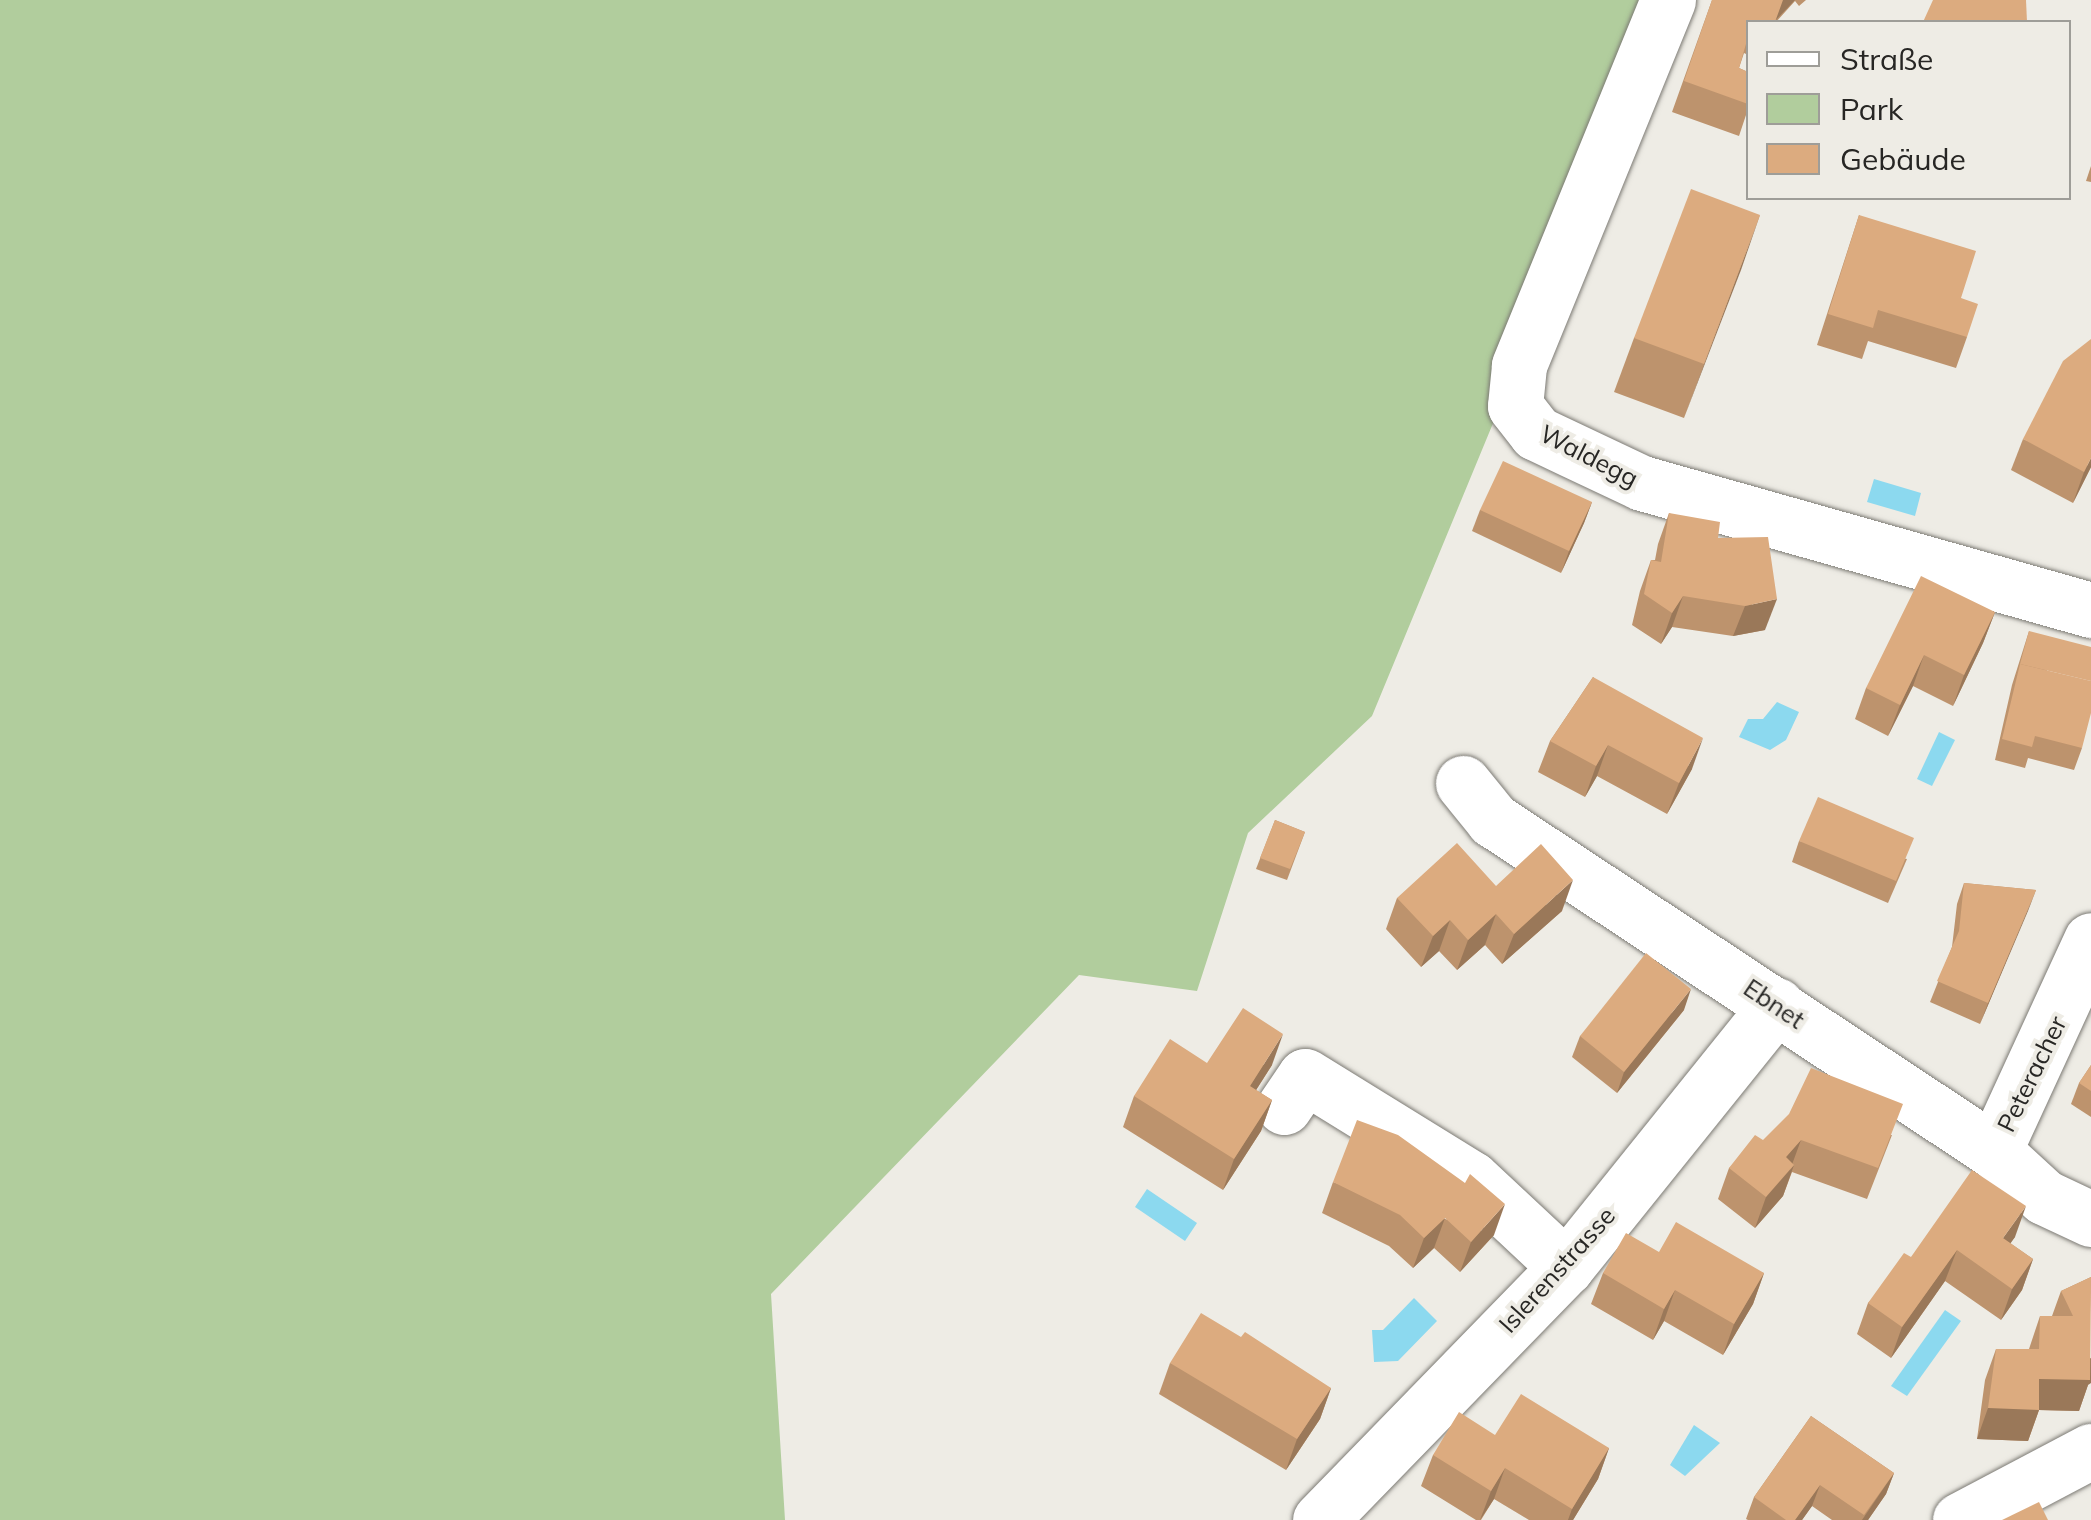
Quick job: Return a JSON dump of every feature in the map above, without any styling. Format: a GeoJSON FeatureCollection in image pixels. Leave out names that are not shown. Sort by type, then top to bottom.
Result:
{"type":"FeatureCollection","features":[{"type":"Feature","properties":{"kind":"street","name":"Waldegg"},"geometry":{"type":"LineString","coordinates":[[1668,0],[1520,366],[1515,406],[1536,433],[1642,484],[2091,610]]}},
{"type":"Feature","properties":{"kind":"street","name":"Ebnet"},"geometry":{"type":"LineString","coordinates":[[1463,783],[1493,820],[1994,1152],[2044,1197],[2091,1219]]}},
{"type":"Feature","properties":{"kind":"street","name":"Peteracher"},"geometry":{"type":"LineString","coordinates":[[1994,1152],[2091,940]]}},
{"type":"Feature","properties":{"kind":"street","name":"Islerenstrasse"},"geometry":{"type":"LineString","coordinates":[[1320,1520],[1566,1267],[1777,1005]]}},
{"type":"Feature","properties":{"kind":"street"},"geometry":{"type":"LineString","coordinates":[[1284,1108],[1304,1076],[1472,1179],[1566,1267]]}},
{"type":"Feature","properties":{"kind":"street"},"geometry":{"type":"LineString","coordinates":[[1960,1520],[2091,1451]]}},
{"type":"Feature","properties":{"kind":"green space"},"geometry":{"type":"Polygon","coordinates":[[[0,0],[1668,0],[1372,716],[1248,833],[1197,991],[1079,975],[771,1294],[785,1520],[0,1520],[0,0]]]}},
{"type":"Feature","properties":{"kind":"water"},"geometry":{"type":"Polygon","coordinates":[[[1874,479],[1921,493],[1915,516],[1867,502],[1874,479]]]}},
{"type":"Feature","properties":{"kind":"water"},"geometry":{"type":"Polygon","coordinates":[[[1777,702],[1799,712],[1786,740],[1770,750],[1739,737],[1748,719],[1763,719],[1777,702]]]}},
{"type":"Feature","properties":{"kind":"water"},"geometry":{"type":"Polygon","coordinates":[[[1939,732],[1955,740],[1932,786],[1917,779],[1939,732]]]}},
{"type":"Feature","properties":{"kind":"water"},"geometry":{"type":"Polygon","coordinates":[[[1147,1189],[1197,1223],[1185,1241],[1135,1207],[1147,1189]]]}},
{"type":"Feature","properties":{"kind":"water"},"geometry":{"type":"Polygon","coordinates":[[[1414,1298],[1437,1321],[1398,1361],[1374,1362],[1372,1330],[1383,1330],[1414,1298]]]}},
{"type":"Feature","properties":{"kind":"water"},"geometry":{"type":"Polygon","coordinates":[[[1945,1310],[1961,1321],[1907,1396],[1891,1386],[1945,1310]]]}},
{"type":"Feature","properties":{"kind":"water"},"geometry":{"type":"Polygon","coordinates":[[[1694,1425],[1720,1443],[1685,1476],[1670,1465],[1694,1425]]]}},
{"type":"Feature","properties":{"kind":"building"},"geometry":{"type":"Polygon","coordinates":[[[1712,0],[1783,0],[1776,20],[1746,20],[1746,44],[1739,68],[1746,71],[1746,103],[1684,81],[1712,0]]]}},
{"type":"Feature","properties":{"kind":"building"},"geometry":{"type":"Polygon","coordinates":[[[1933,0],[2026,0],[2027,20],[1924,20],[1933,0]]]}},
{"type":"Feature","properties":{"kind":"building"},"geometry":{"type":"Polygon","coordinates":[[[1691,189],[1760,215],[1704,364],[1634,338],[1691,189]]]}},
{"type":"Feature","properties":{"kind":"building"},"geometry":{"type":"Polygon","coordinates":[[[1859,215],[1976,251],[1961,298],[1978,304],[1967,337],[1878,310],[1873,328],[1828,314],[1859,215]]]}},
{"type":"Feature","properties":{"kind":"building"},"geometry":{"type":"Polygon","coordinates":[[[2091,339],[2091,458],[2084,472],[2023,439],[2063,361],[2091,339]]]}},
{"type":"Feature","properties":{"kind":"building"},"geometry":{"type":"Polygon","coordinates":[[[1503,461],[1592,502],[1569,551],[1480,510],[1503,461]]]}},
{"type":"Feature","properties":{"kind":"building"},"geometry":{"type":"Polygon","coordinates":[[[1669,513],[1720,522],[1718,538],[1768,537],[1777,599],[1745,606],[1683,596],[1672,613],[1644,594],[1651,560],[1661,562],[1669,513]]]}},
{"type":"Feature","properties":{"kind":"building"},"geometry":{"type":"Polygon","coordinates":[[[1921,576],[1995,612],[1964,675],[1924,655],[1900,705],[1866,688],[1921,576]]]}},
{"type":"Feature","properties":{"kind":"building"},"geometry":{"type":"Polygon","coordinates":[[[2029,631],[2091,647],[2091,681],[2020,664],[2029,631]]]}},
{"type":"Feature","properties":{"kind":"building"},"geometry":{"type":"Polygon","coordinates":[[[2020,664],[2091,681],[2091,713],[2082,748],[2035,736],[2032,747],[2002,739],[2020,664]]]}},
{"type":"Feature","properties":{"kind":"building"},"geometry":{"type":"Polygon","coordinates":[[[1593,677],[1703,738],[1679,783],[1608,745],[1596,766],[1550,741],[1593,677]]]}},
{"type":"Feature","properties":{"kind":"building"},"geometry":{"type":"Polygon","coordinates":[[[1818,797],[1914,838],[1896,881],[1799,841],[1818,797]]]}},
{"type":"Feature","properties":{"kind":"building"},"geometry":{"type":"Polygon","coordinates":[[[1275,820],[1305,832],[1290,869],[1260,858],[1275,820]]]}},
{"type":"Feature","properties":{"kind":"building"},"geometry":{"type":"Polygon","coordinates":[[[1457,843],[1496,886],[1541,844],[1573,880],[1514,934],[1496,914],[1468,940],[1450,920],[1433,936],[1397,898],[1457,843]]]}},
{"type":"Feature","properties":{"kind":"building"},"geometry":{"type":"Polygon","coordinates":[[[1964,883],[2036,890],[1988,1003],[1937,981],[1959,931],[1964,883]]]}},
{"type":"Feature","properties":{"kind":"building"},"geometry":{"type":"Polygon","coordinates":[[[1646,953],[1691,989],[1624,1072],[1580,1036],[1646,953]]]}},
{"type":"Feature","properties":{"kind":"building"},"geometry":{"type":"Polygon","coordinates":[[[1243,1008],[1283,1034],[1250,1086],[1272,1100],[1234,1159],[1134,1096],[1170,1039],[1207,1063],[1243,1008]]]}},
{"type":"Feature","properties":{"kind":"building"},"geometry":{"type":"Polygon","coordinates":[[[2091,1065],[2091,1091],[2079,1083],[2091,1065]]]}},
{"type":"Feature","properties":{"kind":"building"},"geometry":{"type":"Polygon","coordinates":[[[1811,1068],[1903,1104],[1878,1168],[1801,1140],[1786,1157],[1794,1165],[1766,1197],[1729,1168],[1755,1135],[1763,1140],[1789,1114],[1811,1068]]]}},
{"type":"Feature","properties":{"kind":"building"},"geometry":{"type":"Polygon","coordinates":[[[1357,1120],[1398,1135],[1465,1183],[1470,1174],[1505,1204],[1471,1242],[1445,1218],[1424,1238],[1400,1215],[1333,1182],[1357,1120]]]}},
{"type":"Feature","properties":{"kind":"building"},"geometry":{"type":"Polygon","coordinates":[[[1972,1170],[2026,1206],[2003,1238],[2033,1259],[2012,1289],[1957,1250],[1902,1327],[1868,1303],[1904,1253],[1911,1257],[1972,1170]]]}},
{"type":"Feature","properties":{"kind":"building"},"geometry":{"type":"Polygon","coordinates":[[[1676,1222],[1764,1273],[1734,1324],[1675,1290],[1664,1309],[1603,1273],[1626,1233],[1659,1252],[1676,1222]]]}},
{"type":"Feature","properties":{"kind":"building"},"geometry":{"type":"Polygon","coordinates":[[[2091,1277],[2090,1380],[2039,1379],[2039,1410],[1988,1408],[1996,1349],[2039,1349],[2040,1316],[2073,1316],[2061,1291],[2091,1277]]]}},
{"type":"Feature","properties":{"kind":"building"},"geometry":{"type":"Polygon","coordinates":[[[1201,1313],[1241,1337],[1245,1332],[1331,1388],[1297,1439],[1170,1363],[1201,1313]]]}},
{"type":"Feature","properties":{"kind":"building"},"geometry":{"type":"Polygon","coordinates":[[[1521,1394],[1609,1448],[1572,1509],[1505,1468],[1491,1491],[1433,1455],[1459,1412],[1495,1435],[1521,1394]]]}},
{"type":"Feature","properties":{"kind":"building"},"geometry":{"type":"Polygon","coordinates":[[[1811,1416],[1894,1473],[1864,1515],[1820,1485],[1795,1520],[1786,1520],[1754,1497],[1811,1416]]]}},
{"type":"Feature","properties":{"kind":"building"},"geometry":{"type":"Polygon","coordinates":[[[2039,1502],[2048,1520],[2002,1520],[2039,1502]]]}}]}
